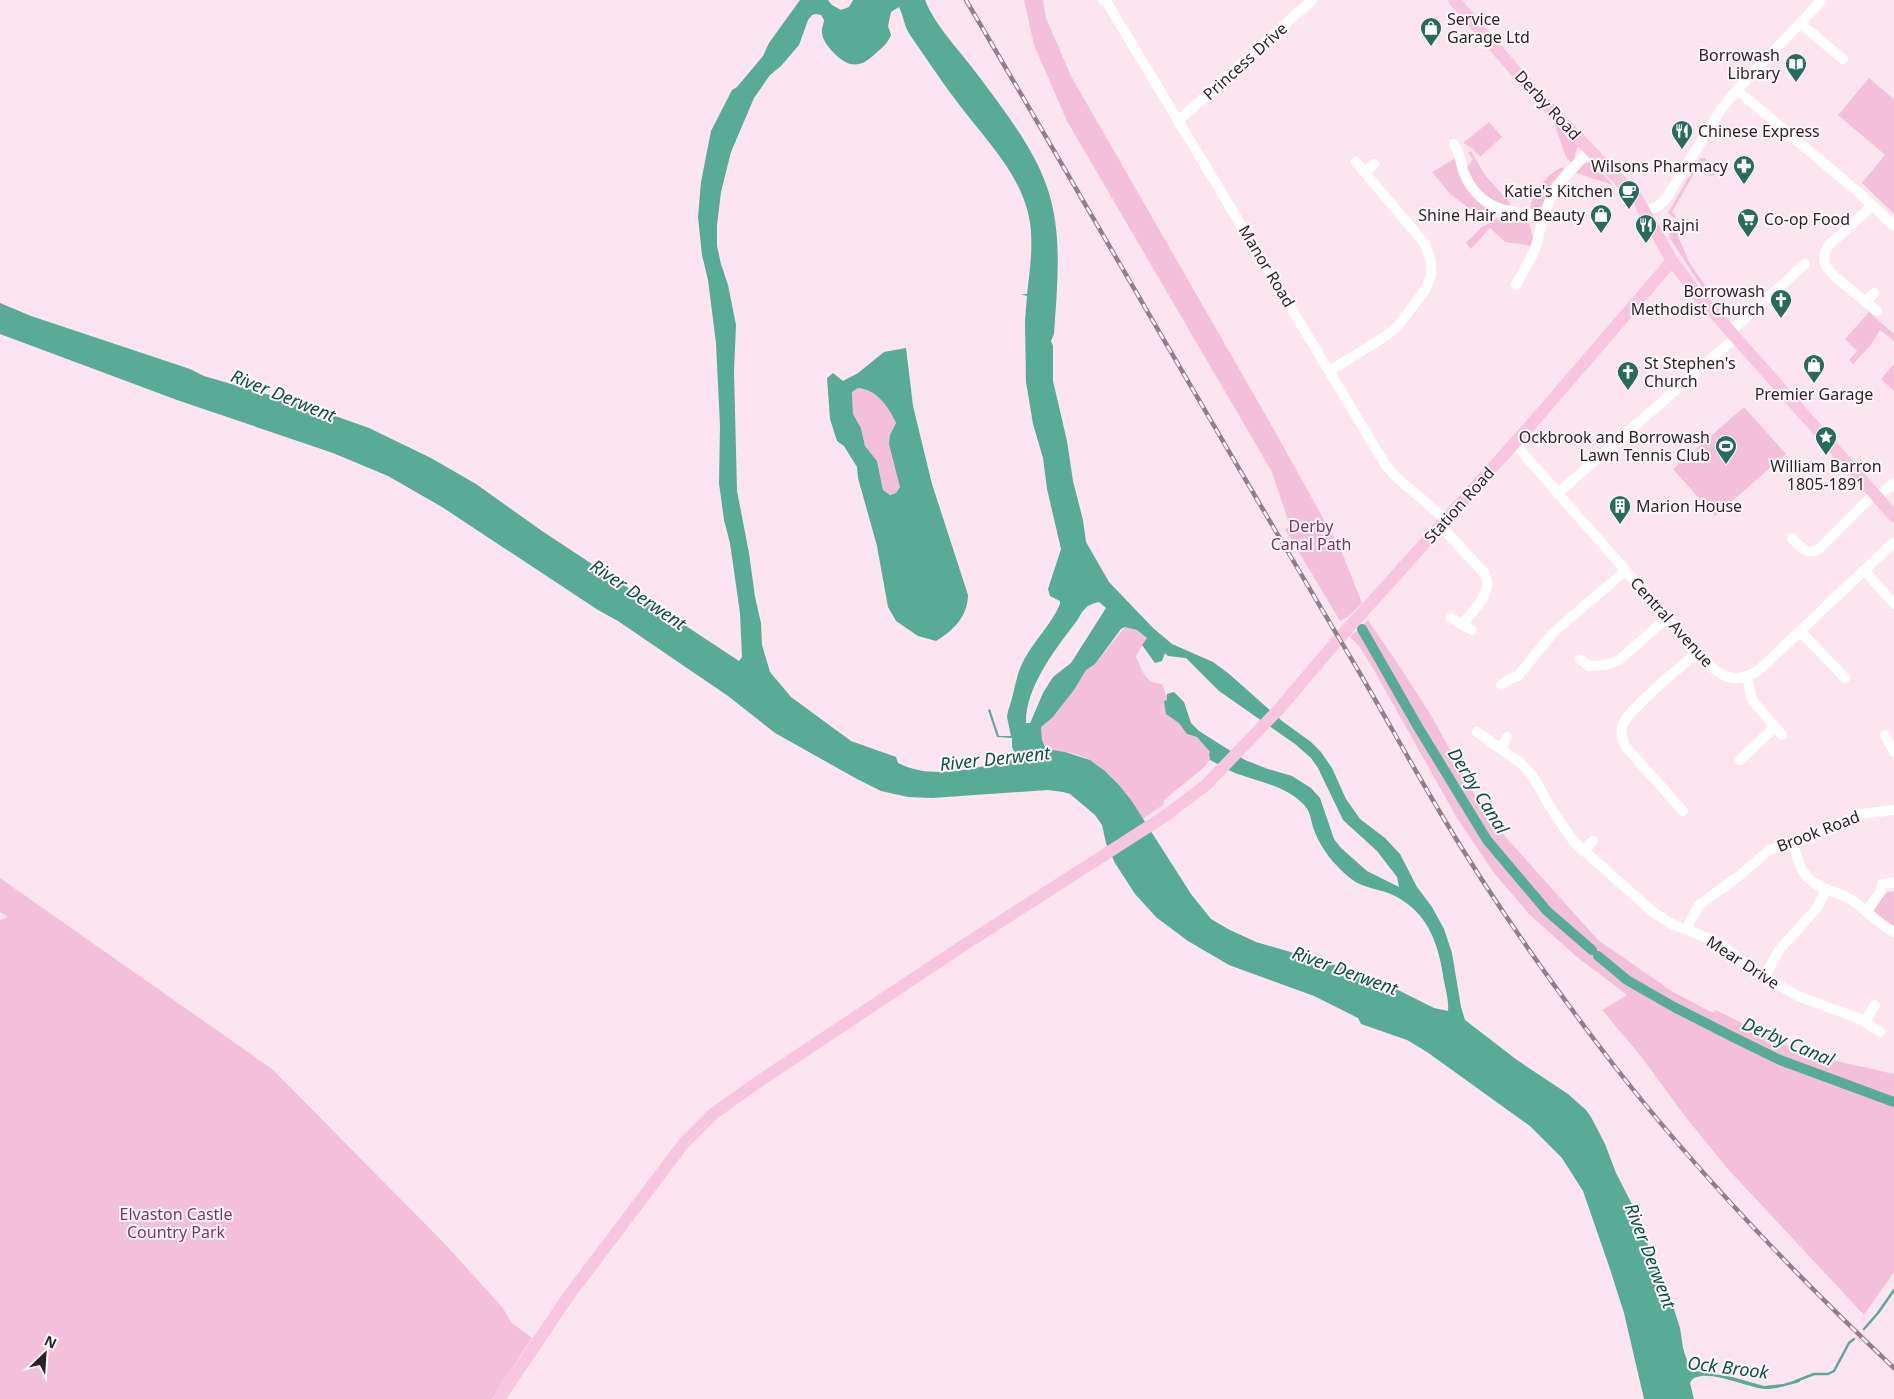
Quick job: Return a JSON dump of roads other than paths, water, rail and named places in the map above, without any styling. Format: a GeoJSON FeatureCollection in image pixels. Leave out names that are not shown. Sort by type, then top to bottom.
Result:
{"type":"FeatureCollection","features":[{"type":"Feature","properties":{"kind":"main road","name":"Derby Road"},"geometry":{"type":"LineString","coordinates":[[1454,0],[1538,97],[1632,192],[1645,211],[1672,261],[1698,295],[1894,516]]}},
{"type":"Feature","properties":{"kind":"main road","name":"Station Road"},"geometry":{"type":"LineString","coordinates":[[499,1399],[567,1298],[695,1130],[713,1114],[764,1078],[964,945],[1165,816],[1197,793],[1280,708],[1672,261]]}},
{"type":"Feature","properties":{"kind":"street","name":"Manor Road"},"geometry":{"type":"LineString","coordinates":[[1103,0],[1106,1],[1391,472],[1443,523],[1485,574],[1487,579],[1486,594],[1462,624]]}},
{"type":"Feature","properties":{"kind":"street","name":"Princess Drive"},"geometry":{"type":"LineString","coordinates":[[1178,121],[1312,0]]}},
{"type":"Feature","properties":{"kind":"street"},"geometry":{"type":"LineString","coordinates":[[1645,211],[1657,207],[1668,196],[1716,115],[1737,90],[1822,0]]}},
{"type":"Feature","properties":{"kind":"street"},"geometry":{"type":"LineString","coordinates":[[1800,23],[1843,59]]}},
{"type":"Feature","properties":{"kind":"street"},"geometry":{"type":"LineString","coordinates":[[1737,90],[1845,180],[1894,226]]}},
{"type":"Feature","properties":{"kind":"street"},"geometry":{"type":"LineString","coordinates":[[1454,144],[1459,152],[1463,171],[1469,183],[1482,197],[1505,211],[1544,215]]}},
{"type":"Feature","properties":{"kind":"street"},"geometry":{"type":"LineString","coordinates":[[1516,285],[1535,250],[1544,215],[1552,195],[1590,150]]}},
{"type":"Feature","properties":{"kind":"street"},"geometry":{"type":"LineString","coordinates":[[1330,371],[1384,337],[1397,326],[1425,290],[1430,276],[1431,262],[1425,244],[1356,162]]}},
{"type":"Feature","properties":{"kind":"street"},"geometry":{"type":"LineString","coordinates":[[1365,172],[1374,164]]}},
{"type":"Feature","properties":{"kind":"street"},"geometry":{"type":"LineString","coordinates":[[1872,206],[1829,246],[1824,254],[1824,258],[1828,270],[1877,311]]}},
{"type":"Feature","properties":{"kind":"street"},"geometry":{"type":"LineString","coordinates":[[1557,494],[1733,335],[1804,264]]}},
{"type":"Feature","properties":{"kind":"street"},"geometry":{"type":"LineString","coordinates":[[1866,302],[1874,293]]}},
{"type":"Feature","properties":{"kind":"street","name":"Central Avenue"},"geometry":{"type":"LineString","coordinates":[[1514,443],[1714,670],[1735,679],[1747,677]]}},
{"type":"Feature","properties":{"kind":"street"},"geometry":{"type":"LineString","coordinates":[[1792,538],[1808,552],[1818,549],[1876,495],[1894,483]]}},
{"type":"Feature","properties":{"kind":"street"},"geometry":{"type":"LineString","coordinates":[[1740,760],[1778,731],[1752,700],[1747,677],[1759,670],[1894,542]]}},
{"type":"Feature","properties":{"kind":"street"},"geometry":{"type":"LineString","coordinates":[[1864,570],[1894,604]]}},
{"type":"Feature","properties":{"kind":"street"},"geometry":{"type":"LineString","coordinates":[[1501,685],[1518,676],[1554,632],[1625,571]]}},
{"type":"Feature","properties":{"kind":"street"},"geometry":{"type":"LineString","coordinates":[[1452,618],[1472,630]]}},
{"type":"Feature","properties":{"kind":"street"},"geometry":{"type":"LineString","coordinates":[[1580,659],[1588,666],[1605,665],[1619,660],[1667,618]]}},
{"type":"Feature","properties":{"kind":"street"},"geometry":{"type":"LineString","coordinates":[[1800,631],[1844,678]]}},
{"type":"Feature","properties":{"kind":"street"},"geometry":{"type":"LineString","coordinates":[[1683,811],[1626,747],[1622,727],[1632,712],[1697,652]]}},
{"type":"Feature","properties":{"kind":"street","name":"Mear Drive"},"geometry":{"type":"LineString","coordinates":[[1477,732],[1516,759],[1528,770],[1567,833],[1584,851],[1644,905],[1663,919],[1718,942],[1764,976],[1809,1002],[1865,1021],[1880,1032]]}},
{"type":"Feature","properties":{"kind":"street"},"geometry":{"type":"LineString","coordinates":[[1885,735],[1894,752]]}},
{"type":"Feature","properties":{"kind":"street"},"geometry":{"type":"LineString","coordinates":[[1501,748],[1507,737]]}},
{"type":"Feature","properties":{"kind":"street","name":"Brook Road"},"geometry":{"type":"LineString","coordinates":[[1686,929],[1693,913],[1699,906],[1739,876],[1763,854],[1775,847],[1811,837],[1861,814],[1894,810]]}},
{"type":"Feature","properties":{"kind":"street"},"geometry":{"type":"LineString","coordinates":[[1584,851],[1593,841]]}},
{"type":"Feature","properties":{"kind":"street"},"geometry":{"type":"LineString","coordinates":[[1792,842],[1800,868],[1810,879],[1851,900],[1878,922],[1894,932]]}},
{"type":"Feature","properties":{"kind":"street"},"geometry":{"type":"LineString","coordinates":[[1866,912],[1881,891],[1882,884],[1894,883]]}},
{"type":"Feature","properties":{"kind":"street"},"geometry":{"type":"LineString","coordinates":[[1764,976],[1784,944],[1817,908],[1827,889]]}},
{"type":"Feature","properties":{"kind":"street"},"geometry":{"type":"LineString","coordinates":[[1865,1021],[1875,1005]]}},
{"type":"Feature","properties":{"kind":"water","name":"River Derwent"},"geometry":{"type":"Polygon","coordinates":[[[800,0],[828,0],[832,5],[841,10],[849,7],[853,0],[925,0],[929,10],[942,29],[997,101],[1027,145],[1048,190],[1056,225],[1058,262],[1054,334],[1051,341],[1053,346],[1053,381],[1067,441],[1086,542],[1109,582],[1153,628],[1172,644],[1213,662],[1282,721],[1311,742],[1332,768],[1346,799],[1360,819],[1385,838],[1400,854],[1417,887],[1432,907],[1444,929],[1452,953],[1465,1020],[1517,1060],[1568,1094],[1591,1117],[1638,1216],[1651,1254],[1674,1309],[1690,1370],[1732,1377],[1764,1386],[1783,1384],[1799,1379],[1800,1382],[1778,1388],[1765,1389],[1725,1379],[1703,1376],[1695,1378],[1690,1383],[1694,1399],[1644,1399],[1624,1313],[1610,1269],[1583,1191],[1562,1158],[1530,1126],[1427,1052],[1407,1040],[1361,1024],[1358,1018],[1314,996],[1229,965],[1188,941],[1157,918],[1135,894],[1115,863],[1106,843],[1102,825],[1095,815],[1070,794],[1048,790],[932,798],[908,797],[881,791],[775,733],[728,696],[618,621],[598,610],[442,507],[388,476],[333,453],[177,400],[0,334],[0,303],[31,316],[190,369],[204,376],[310,407],[369,428],[431,458],[476,484],[542,531],[739,661],[742,657],[740,613],[719,483],[720,426],[716,343],[698,217],[701,182],[711,131],[732,90],[737,87],[763,56],[769,43],[800,0]],[[899,7],[891,12],[888,26],[891,35],[888,40],[870,58],[859,64],[849,64],[829,48],[822,35],[824,20],[821,15],[812,15],[808,20],[799,45],[781,66],[770,75],[754,98],[731,152],[721,192],[717,225],[717,246],[728,285],[736,325],[734,371],[737,491],[761,623],[762,645],[770,672],[791,697],[851,741],[896,757],[898,763],[909,768],[944,772],[1017,758],[1012,747],[1012,738],[997,737],[988,710],[990,709],[999,736],[1011,736],[1007,717],[1019,671],[1025,658],[1052,620],[1060,604],[1060,601],[1050,596],[1048,589],[1061,549],[1047,489],[1043,458],[1033,424],[1026,382],[1025,321],[1027,296],[1021,294],[1027,294],[1031,246],[1029,217],[1025,201],[1010,172],[992,145],[954,98],[910,35],[899,7]],[[1099,602],[1089,605],[1082,612],[1043,669],[1031,696],[1026,723],[1030,723],[1043,693],[1053,677],[1071,663],[1106,608],[1099,602]],[[1125,627],[1121,629],[1095,664],[1086,670],[1074,690],[1052,718],[1041,727],[1042,740],[1046,749],[1065,752],[1090,760],[1119,785],[1131,800],[1191,894],[1211,919],[1256,942],[1345,968],[1392,987],[1434,1008],[1448,1011],[1436,944],[1425,922],[1417,912],[1395,896],[1361,885],[1350,878],[1334,863],[1325,850],[1314,830],[1309,812],[1299,800],[1284,790],[1233,772],[1210,760],[1210,752],[1197,737],[1187,734],[1179,723],[1166,714],[1164,701],[1167,700],[1167,694],[1174,692],[1184,702],[1191,723],[1199,731],[1245,760],[1292,776],[1311,788],[1320,798],[1334,839],[1341,848],[1367,871],[1399,887],[1397,877],[1377,851],[1343,820],[1318,768],[1311,758],[1295,744],[1219,691],[1186,658],[1168,656],[1165,653],[1162,661],[1155,663],[1142,645],[1147,638],[1137,630],[1125,627]]]}},
{"type":"Feature","properties":{"kind":"water"},"geometry":{"type":"Polygon","coordinates":[[[906,348],[913,406],[932,484],[968,595],[965,610],[954,628],[936,641],[918,636],[896,621],[888,607],[877,546],[858,478],[857,467],[844,446],[837,441],[830,419],[827,378],[833,373],[843,381],[858,373],[884,352],[906,348]],[[858,388],[852,392],[853,414],[861,428],[865,446],[877,461],[883,490],[890,495],[896,493],[900,487],[889,444],[890,435],[896,423],[890,411],[881,400],[865,389],[858,388]]]}},
{"type":"Feature","properties":{"kind":"waterway","name":"Derby Canal"},"geometry":{"type":"LineString","coordinates":[[1362,629],[1418,727],[1487,840],[1547,911],[1592,950]]}},
{"type":"Feature","properties":{"kind":"waterway","name":"Derby Canal"},"geometry":{"type":"LineString","coordinates":[[1598,956],[1627,980],[1674,1007],[1735,1038],[1780,1060],[1894,1102]]}},
{"type":"Feature","properties":{"kind":"waterway","name":"Ock Brook"},"geometry":{"type":"LineString","coordinates":[[1864,1329],[1894,1290]]}},
{"type":"Feature","properties":{"kind":"waterway","name":"Ock Brook"},"geometry":{"type":"LineString","coordinates":[[1796,1381],[1814,1374],[1828,1374],[1834,1371],[1849,1343],[1854,1339]]}},
{"type":"Feature","properties":{"kind":"railway"},"geometry":{"type":"LineString","coordinates":[[966,0],[1441,814],[1515,930],[1596,1042],[1665,1129],[1776,1252],[1894,1368]]}},
{"type":"Feature","properties":{"kind":"place","name":"Service Garage Ltd"},"geometry":{"type":"Point","coordinates":[1431,47]}},
{"type":"Feature","properties":{"kind":"place","name":"Borrowash Library"},"geometry":{"type":"Point","coordinates":[1796,83]}},
{"type":"Feature","properties":{"kind":"place","name":"Chinese Express"},"geometry":{"type":"Point","coordinates":[1682,150]}},
{"type":"Feature","properties":{"kind":"place","name":"Wilsons Pharmacy"},"geometry":{"type":"Point","coordinates":[1744,185]}},
{"type":"Feature","properties":{"kind":"place","name":"Katie's Kitchen"},"geometry":{"type":"Point","coordinates":[1629,210]}},
{"type":"Feature","properties":{"kind":"place","name":"Shine Hair and Beauty"},"geometry":{"type":"Point","coordinates":[1601,234]}},
{"type":"Feature","properties":{"kind":"place","name":"Co-op Food"},"geometry":{"type":"Point","coordinates":[1748,238]}},
{"type":"Feature","properties":{"kind":"place","name":"Rajni"},"geometry":{"type":"Point","coordinates":[1646,244]}},
{"type":"Feature","properties":{"kind":"place","name":"Borrowash Methodist Church"},"geometry":{"type":"Point","coordinates":[1781,319]}},
{"type":"Feature","properties":{"kind":"place","name":"Premier Garage"},"geometry":{"type":"Point","coordinates":[1814,384]}},
{"type":"Feature","properties":{"kind":"place","name":"St Stephen's Church"},"geometry":{"type":"Point","coordinates":[1628,391]}},
{"type":"Feature","properties":{"kind":"place","name":"William Barron 1805-1891"},"geometry":{"type":"Point","coordinates":[1826,456]}},
{"type":"Feature","properties":{"kind":"place","name":"Ockbrook and Borrowash Lawn Tennis Club"},"geometry":{"type":"Point","coordinates":[1726,465]}},
{"type":"Feature","properties":{"kind":"place","name":"Marion House"},"geometry":{"type":"Point","coordinates":[1620,525]}},
{"type":"Feature","properties":{"kind":"park label","name":"Derby Canal Path"},"geometry":{"type":"Point","coordinates":[1311,535]}},
{"type":"Feature","properties":{"kind":"park label","name":"Elvaston Castle Country Park"},"geometry":{"type":"Point","coordinates":[176,1223]}}]}
